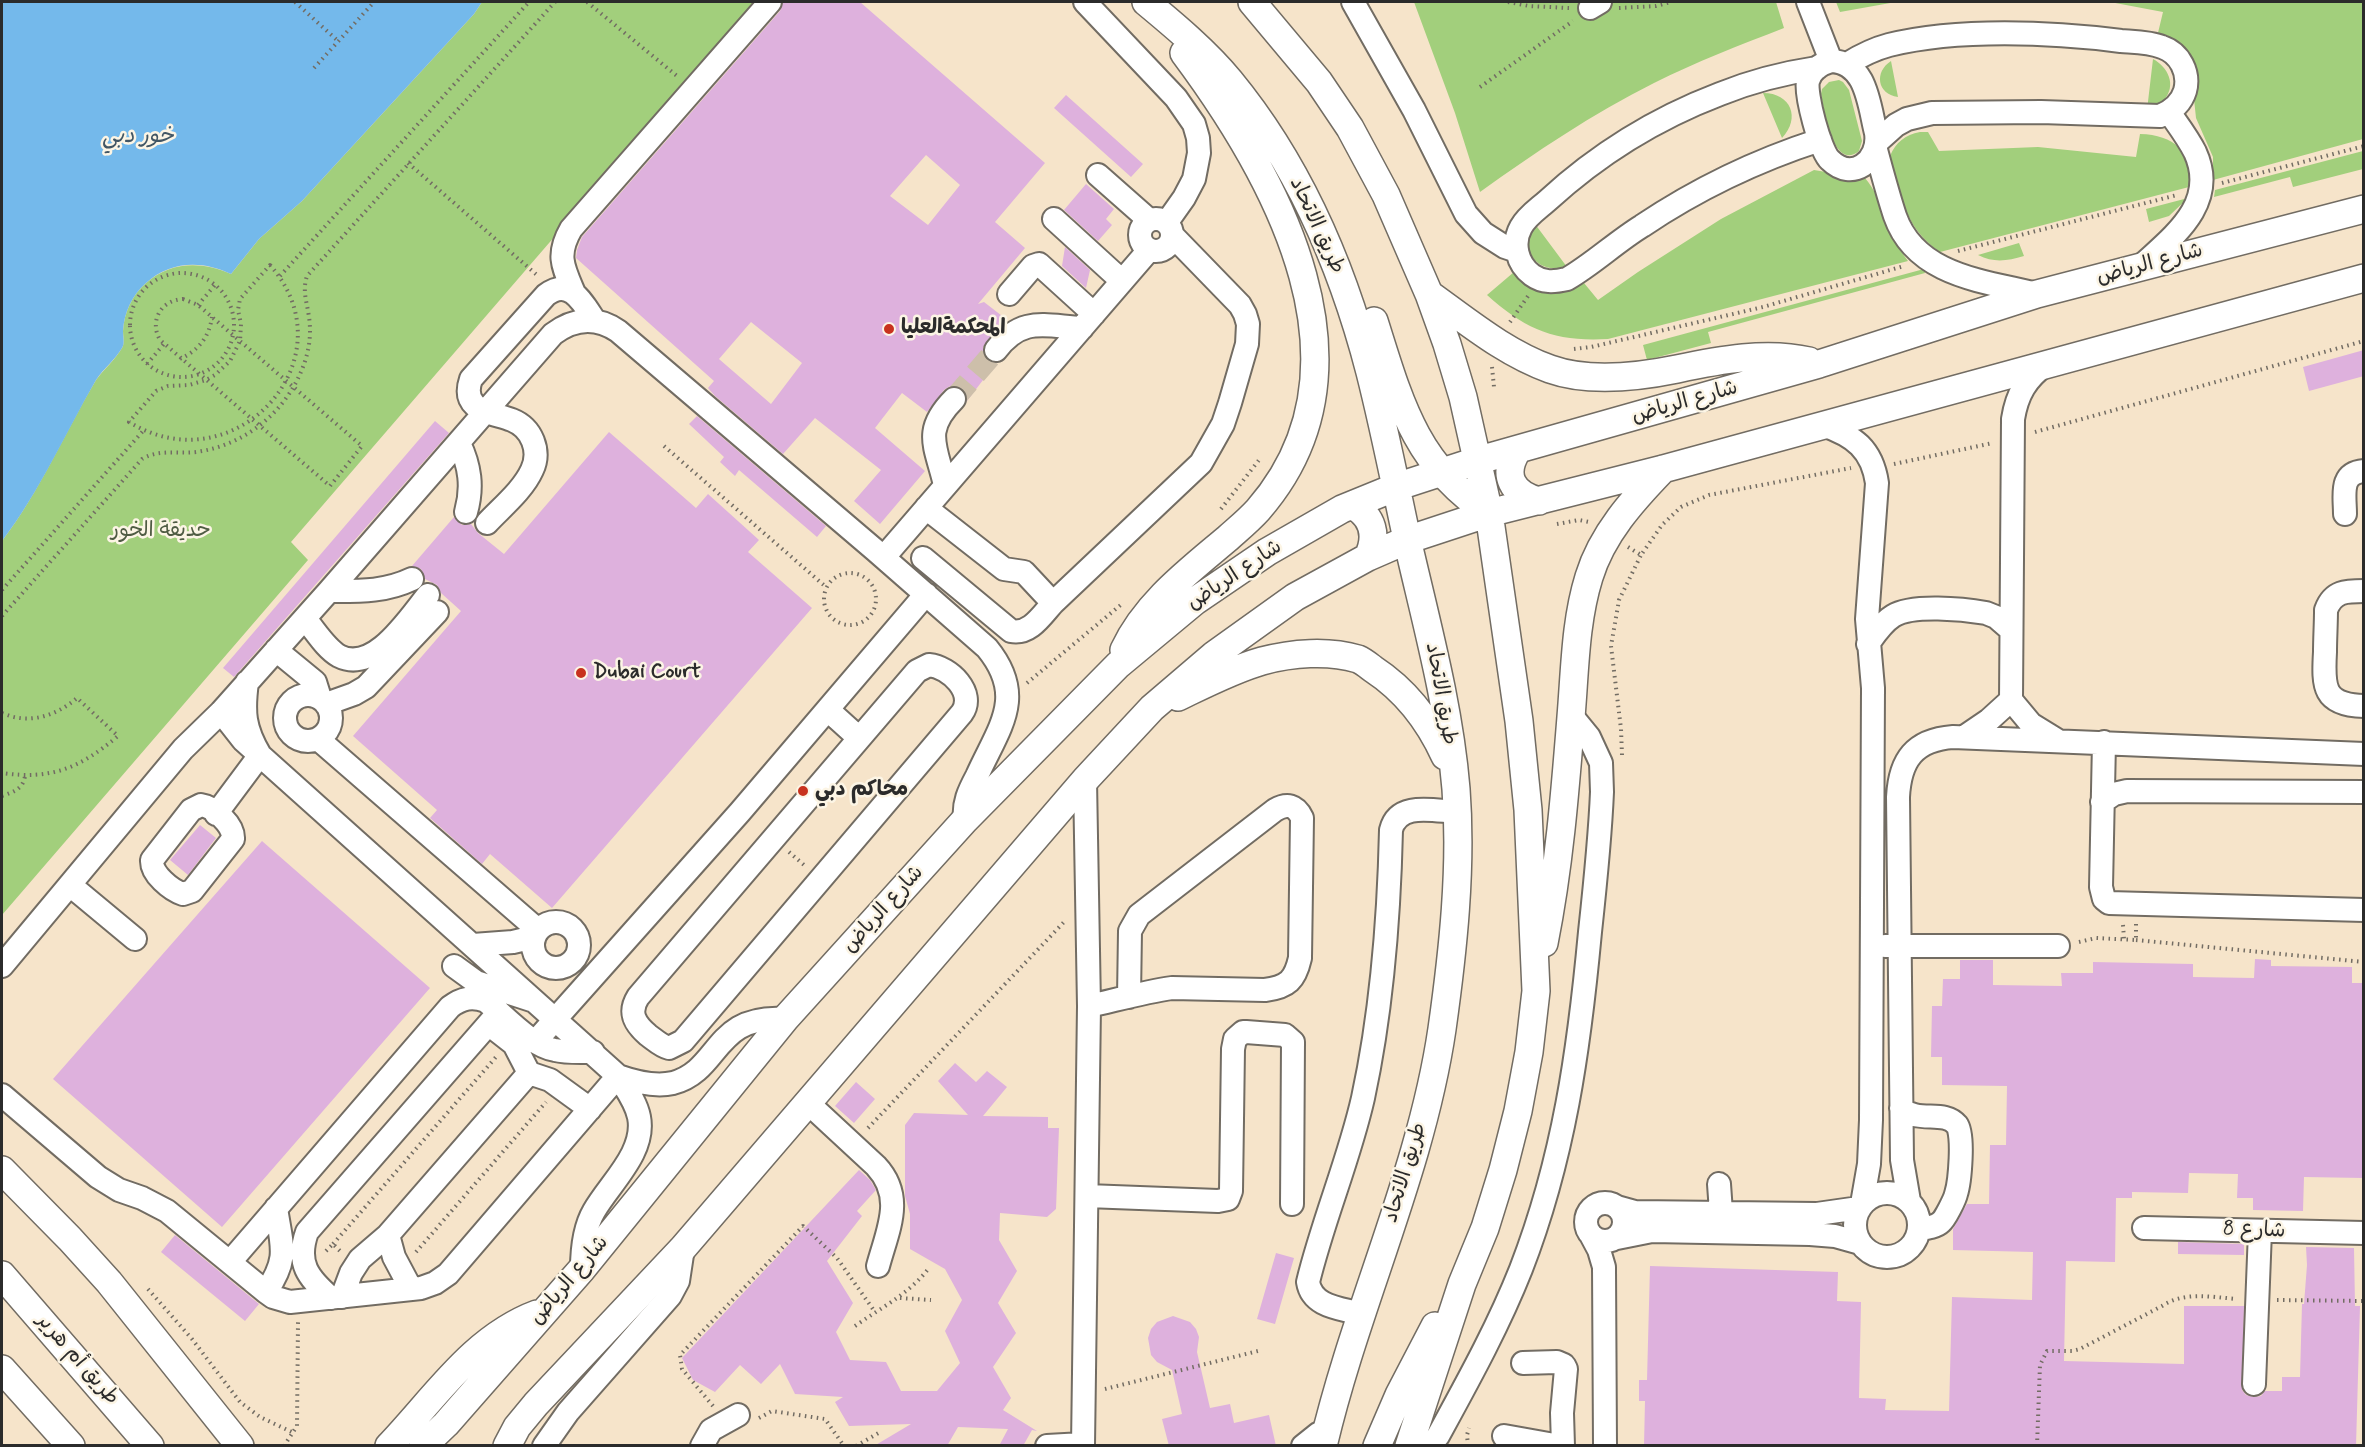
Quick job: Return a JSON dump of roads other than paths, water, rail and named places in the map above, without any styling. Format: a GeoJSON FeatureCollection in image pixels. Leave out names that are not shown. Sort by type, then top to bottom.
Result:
{"type":"FeatureCollection","features":[{"type":"Feature","properties":{"kind":"main road"},"geometry":{"type":"LineString","coordinates":[[1252,2],[1319,82],[1350,128],[1386,195],[1448,344],[1463,397],[1489,513],[1519,721],[1528,810],[1536,991]]}},
{"type":"Feature","properties":{"kind":"main road"},"geometry":{"type":"LineString","coordinates":[[1118,665],[1131,637],[1161,598],[1256,513],[1278,487],[1300,444],[1310,410],[1315,376],[1315,341],[1303,271],[1273,199],[1244,141],[1215,95],[1148,3]]}},
{"type":"Feature","properties":{"kind":"main road","name":"طريق الاتحاد"},"geometry":{"type":"LineString","coordinates":[[1148,3],[1228,78],[1263,124],[1313,211],[1344,287],[1369,369],[1396,487],[1445,711],[1456,786],[1456,896],[1441,1033],[1418,1140],[1361,1314],[1325,1438]]}},
{"type":"Feature","properties":{"kind":"main road","name":"شارع الرياض"},"geometry":{"type":"LineString","coordinates":[[423,1446],[446,1424],[547,1311],[784,1019],[965,820],[1118,665],[1195,601],[1267,552],[1352,505],[1396,487],[1476,461],[1819,364],[2037,294],[2364,209]]}},
{"type":"Feature","properties":{"kind":"main road"},"geometry":{"type":"LineString","coordinates":[[1313,211],[1348,257],[1361,284],[1406,414],[1427,455],[1441,473],[1471,502],[1489,513]]}},
{"type":"Feature","properties":{"kind":"main road"},"geometry":{"type":"LineString","coordinates":[[507,1446],[517,1427],[563,1374],[683,1248],[1085,780],[1152,708],[1214,655],[1295,597],[1368,557],[1407,540],[1489,513],[1663,469],[2364,278]]}},
{"type":"Feature","properties":{"kind":"main road"},"geometry":{"type":"LineString","coordinates":[[1429,294],[1499,343],[1551,370],[1585,375],[1629,377],[1740,358],[1801,359],[1819,364]]}},
{"type":"Feature","properties":{"kind":"main road"},"geometry":{"type":"LineString","coordinates":[[1517,451],[1511,460],[1509,471],[1512,482],[1518,492],[1539,501]]}},
{"type":"Feature","properties":{"kind":"main road"},"geometry":{"type":"LineString","coordinates":[[1409,1446],[1462,1284],[1485,1228],[1503,1170],[1527,1062],[1559,851],[1579,620],[1589,576],[1608,534],[1635,498],[1663,469]]}},
{"type":"Feature","properties":{"kind":"main road"},"geometry":{"type":"LineString","coordinates":[[1352,505],[1365,513],[1372,527],[1373,542],[1368,557]]}},
{"type":"Feature","properties":{"kind":"main road"},"geometry":{"type":"LineString","coordinates":[[1152,708],[1261,661],[1293,655],[1327,654],[1359,659],[1386,678],[1410,700],[1430,726],[1445,755],[1456,786]]}},
{"type":"Feature","properties":{"kind":"main road"},"geometry":{"type":"LineString","coordinates":[[2,1170],[109,1282],[240,1446]]}},
{"type":"Feature","properties":{"kind":"main road","name":"طريق أم هرير"},"geometry":{"type":"LineString","coordinates":[[2,1275],[150,1446]]}},
{"type":"Feature","properties":{"kind":"main road"},"geometry":{"type":"LineString","coordinates":[[1377,1446],[1399,1395],[1428,1338],[1462,1284]]}},
{"type":"Feature","properties":{"kind":"main road"},"geometry":{"type":"LineString","coordinates":[[389,1446],[470,1357],[487,1342],[525,1318],[547,1311]]}},
{"type":"Feature","properties":{"kind":"main road"},"geometry":{"type":"LineString","coordinates":[[2,1369],[67,1440]]}},
{"type":"Feature","properties":{"kind":"street"},"geometry":{"type":"LineString","coordinates":[[595,321],[564,291],[561,251],[565,239],[571,229],[770,2]]}},
{"type":"Feature","properties":{"kind":"street"},"geometry":{"type":"LineString","coordinates":[[1085,2],[1176,98],[1194,124],[1199,153],[1194,179],[1184,198],[1163,226]]}},
{"type":"Feature","properties":{"kind":"street"},"geometry":{"type":"LineString","coordinates":[[1353,2],[1414,110],[1466,214],[1488,237],[1517,251]]}},
{"type":"Feature","properties":{"kind":"street"},"geometry":{"type":"LineString","coordinates":[[1808,2],[1832,64]]}},
{"type":"Feature","properties":{"kind":"street"},"geometry":{"type":"LineString","coordinates":[[1820,140],[1754,165],[1679,203],[1567,279],[1558,281],[1539,279],[1524,268],[1517,251],[1518,233],[1528,217],[1578,174],[1632,137],[1721,93],[1783,74],[1860,56],[1888,45],[1928,39],[1972,35],[2062,36],[2161,46],[2176,56],[2185,72],[2186,90],[2176,107],[2169,112],[2150,117],[2041,112],[1932,113],[1913,117],[1896,125],[1876,146],[1865,164],[1848,169],[1832,162],[1826,156],[1807,90],[1808,81],[1832,64],[1854,69],[1862,82],[1876,146],[1900,228],[1915,249],[1926,259],[1957,275],[2037,294]]}},
{"type":"Feature","properties":{"kind":"street"},"geometry":{"type":"LineString","coordinates":[[2139,268],[2187,222],[2193,212],[2200,189],[2199,164],[2195,153],[2169,112]]}},
{"type":"Feature","properties":{"kind":"street"},"geometry":{"type":"LineString","coordinates":[[923,558],[1011,631],[1017,632],[1032,626],[1053,603],[1201,463],[1223,424],[1247,344],[1245,314],[1240,305],[1163,226],[1098,175]]}},
{"type":"Feature","properties":{"kind":"street"},"geometry":{"type":"LineString","coordinates":[[1054,219],[1122,281]]}},
{"type":"Feature","properties":{"kind":"street"},"geometry":{"type":"LineString","coordinates":[[884,557],[1149,250],[1140,241],[1139,234],[1144,223],[1163,226]]}},
{"type":"Feature","properties":{"kind":"street"},"geometry":{"type":"LineString","coordinates":[[1009,294],[1033,266],[1039,264],[1088,321]]}},
{"type":"Feature","properties":{"kind":"street"},"geometry":{"type":"LineString","coordinates":[[487,523],[526,479],[536,461],[536,450],[532,438],[524,428],[513,421],[485,413],[469,397],[468,388],[471,379],[546,295],[564,291]]}},
{"type":"Feature","properties":{"kind":"street"},"geometry":{"type":"LineString","coordinates":[[2,966],[183,749],[221,712],[329,591],[553,334],[572,322],[595,321],[608,324],[884,557],[987,648],[1001,667],[1008,685],[1007,709],[967,798],[965,820]]}},
{"type":"Feature","properties":{"kind":"street"},"geometry":{"type":"LineString","coordinates":[[996,350],[1005,338],[1021,327],[1088,321]]}},
{"type":"Feature","properties":{"kind":"street"},"geometry":{"type":"LineString","coordinates":[[2046,364],[2033,374],[2023,387],[2016,402],[2012,439],[2011,699],[2031,724],[2059,741]]}},
{"type":"Feature","properties":{"kind":"street"},"geometry":{"type":"LineString","coordinates":[[945,486],[934,430],[940,413],[954,399]]}},
{"type":"Feature","properties":{"kind":"street"},"geometry":{"type":"LineString","coordinates":[[1823,425],[1839,431],[1861,445],[1875,468],[1877,483],[1867,607],[1868,644],[1874,688],[1873,1008],[1870,1143],[1861,1206],[1855,1226],[1860,1243],[1868,1251],[1878,1256],[1900,1255],[1916,1240],[1919,1229],[1918,1214],[1909,1201],[1902,1160],[1899,1008],[1898,797],[1903,767],[1911,754],[1923,744],[1937,738],[1964,737],[2364,754]]}},
{"type":"Feature","properties":{"kind":"street"},"geometry":{"type":"LineString","coordinates":[[459,443],[466,457],[470,478],[470,500],[466,512]]}},
{"type":"Feature","properties":{"kind":"street"},"geometry":{"type":"LineString","coordinates":[[2345,513],[2344,485],[2346,479],[2350,474],[2364,471]]}},
{"type":"Feature","properties":{"kind":"street"},"geometry":{"type":"LineString","coordinates":[[926,508],[1004,569],[1024,572],[1053,603]]}},
{"type":"Feature","properties":{"kind":"street"},"geometry":{"type":"LineString","coordinates":[[329,591],[372,591],[412,579]]}},
{"type":"Feature","properties":{"kind":"street"},"geometry":{"type":"LineString","coordinates":[[2364,591],[2340,593],[2329,603],[2326,610],[2323,677],[2328,693],[2334,699],[2350,705],[2364,706]]}},
{"type":"Feature","properties":{"kind":"street"},"geometry":{"type":"LineString","coordinates":[[535,1042],[733,820],[926,594]]}},
{"type":"Feature","properties":{"kind":"street"},"geometry":{"type":"LineString","coordinates":[[276,650],[315,682],[323,701],[331,719],[329,728],[318,739],[311,742],[295,738],[286,725],[286,710],[297,698],[312,695],[323,701],[366,687],[433,604],[376,653],[364,658],[351,659],[339,656],[304,619]]}},
{"type":"Feature","properties":{"kind":"street"},"geometry":{"type":"LineString","coordinates":[[1868,644],[1894,615],[1913,609],[1986,613],[1996,617],[2011,630]]}},
{"type":"Feature","properties":{"kind":"street"},"geometry":{"type":"LineString","coordinates":[[936,665],[943,669],[966,692],[966,707],[962,713],[683,1041],[674,1047],[660,1044],[634,1020],[634,1008],[638,997],[859,738],[922,666],[936,665]]}},
{"type":"Feature","properties":{"kind":"street"},"geometry":{"type":"LineString","coordinates":[[247,682],[244,717],[250,738],[260,755]]}},
{"type":"Feature","properties":{"kind":"street"},"geometry":{"type":"LineString","coordinates":[[1964,737],[1989,720],[2011,699]]}},
{"type":"Feature","properties":{"kind":"street"},"geometry":{"type":"LineString","coordinates":[[828,710],[859,738]]}},
{"type":"Feature","properties":{"kind":"street"},"geometry":{"type":"LineString","coordinates":[[221,712],[243,740],[556,1018],[618,1076],[635,1103],[640,1119],[639,1136],[634,1152],[593,1212],[584,1240],[582,1269]]}},
{"type":"Feature","properties":{"kind":"street"},"geometry":{"type":"LineString","coordinates":[[1430,1446],[1438,1436],[1486,1347],[1521,1269],[1548,1189],[1568,1106],[1581,1022],[1602,792],[1601,763],[1589,737],[1571,715]]}},
{"type":"Feature","properties":{"kind":"street"},"geometry":{"type":"LineString","coordinates":[[318,739],[536,933],[502,944],[473,945]]}},
{"type":"Feature","properties":{"kind":"street"},"geometry":{"type":"LineString","coordinates":[[2104,742],[2102,894],[2109,903],[2364,910]]}},
{"type":"Feature","properties":{"kind":"street"},"geometry":{"type":"LineString","coordinates":[[216,814],[260,755]]}},
{"type":"Feature","properties":{"kind":"street"},"geometry":{"type":"LineString","coordinates":[[1047,1446],[1083,1445],[1089,1006],[1085,780]]}},
{"type":"Feature","properties":{"kind":"street"},"geometry":{"type":"LineString","coordinates":[[2102,802],[2114,794],[2127,791],[2364,792]]}},
{"type":"Feature","properties":{"kind":"street"},"geometry":{"type":"LineString","coordinates":[[1089,1006],[1172,988],[1265,990],[1278,988],[1289,982],[1297,973],[1300,958],[1302,818],[1298,810],[1291,806],[1282,806],[1275,810],[1139,915],[1130,931],[1129,997]]}},
{"type":"Feature","properties":{"kind":"street"},"geometry":{"type":"LineString","coordinates":[[1361,1314],[1321,1303],[1314,1298],[1308,1282],[1362,1100],[1373,1044],[1388,909],[1391,830],[1399,814],[1407,810],[1457,812]]}},
{"type":"Feature","properties":{"kind":"street"},"geometry":{"type":"LineString","coordinates":[[70,885],[135,939]]}},
{"type":"Feature","properties":{"kind":"street"},"geometry":{"type":"LineString","coordinates":[[1873,946],[2058,946]]}},
{"type":"Feature","properties":{"kind":"street"},"geometry":{"type":"LineString","coordinates":[[454,966],[464,975],[484,986],[535,1001]]}},
{"type":"Feature","properties":{"kind":"street"},"geometry":{"type":"LineString","coordinates":[[230,1262],[450,1007],[458,1001],[477,998],[486,1001],[494,1018],[514,1044],[529,1073],[550,1080],[590,1109]]}},
{"type":"Feature","properties":{"kind":"street"},"geometry":{"type":"LineString","coordinates":[[1873,1008],[1899,1008]]}},
{"type":"Feature","properties":{"kind":"street"},"geometry":{"type":"LineString","coordinates":[[494,1018],[555,1051],[593,1052]]}},
{"type":"Feature","properties":{"kind":"street"},"geometry":{"type":"LineString","coordinates":[[336,1298],[310,1278],[305,1267],[302,1255],[307,1232],[494,1018]]}},
{"type":"Feature","properties":{"kind":"street"},"geometry":{"type":"LineString","coordinates":[[618,1076],[652,1084],[673,1083],[697,1069],[735,1029],[759,1020],[784,1019]]}},
{"type":"Feature","properties":{"kind":"street"},"geometry":{"type":"LineString","coordinates":[[1087,1196],[1218,1201],[1228,1198],[1231,1191],[1233,1049],[1235,1039],[1246,1032],[1285,1035],[1293,1042],[1292,1204]]}},
{"type":"Feature","properties":{"kind":"street"},"geometry":{"type":"LineString","coordinates":[[336,1298],[355,1265],[388,1235],[529,1073]]}},
{"type":"Feature","properties":{"kind":"street"},"geometry":{"type":"LineString","coordinates":[[2,1095],[98,1177],[118,1190],[149,1201],[167,1211],[266,1292],[281,1300],[298,1302],[411,1289],[435,1282],[453,1269],[618,1076]]}},
{"type":"Feature","properties":{"kind":"street"},"geometry":{"type":"LineString","coordinates":[[808,1103],[886,1176],[892,1190],[890,1220],[878,1266]]}},
{"type":"Feature","properties":{"kind":"street"},"geometry":{"type":"LineString","coordinates":[[1901,1108],[1906,1113],[1918,1117],[1947,1118],[1954,1122],[1961,1136],[1956,1194],[1947,1214],[1941,1223],[1919,1229]]}},
{"type":"Feature","properties":{"kind":"street"},"geometry":{"type":"LineString","coordinates":[[1719,1184],[1721,1212]]}},
{"type":"Feature","properties":{"kind":"street"},"geometry":{"type":"LineString","coordinates":[[1605,1446],[1604,1267],[1587,1225],[1592,1209],[1601,1204],[1635,1212],[1817,1214],[1861,1206],[1870,1197],[1891,1192],[1909,1201]]}},
{"type":"Feature","properties":{"kind":"street"},"geometry":{"type":"LineString","coordinates":[[1604,1267],[1616,1238],[1621,1233],[1624,1219],[1617,1207]]}},
{"type":"Feature","properties":{"kind":"street"},"geometry":{"type":"LineString","coordinates":[[266,1292],[280,1269],[282,1260],[276,1208]]}},
{"type":"Feature","properties":{"kind":"street","name":"شارع 8"},"geometry":{"type":"LineString","coordinates":[[2144,1228],[2364,1233]]}},
{"type":"Feature","properties":{"kind":"street"},"geometry":{"type":"LineString","coordinates":[[1591,1235],[1602,1241],[1652,1231],[1798,1234],[1835,1236],[1860,1243]]}},
{"type":"Feature","properties":{"kind":"street"},"geometry":{"type":"LineString","coordinates":[[2254,1384],[2260,1231]]}},
{"type":"Feature","properties":{"kind":"street"},"geometry":{"type":"LineString","coordinates":[[388,1235],[394,1257],[411,1289]]}},
{"type":"Feature","properties":{"kind":"street"},"geometry":{"type":"LineString","coordinates":[[544,1446],[568,1412],[670,1296],[682,1265],[683,1248]]}},
{"type":"Feature","properties":{"kind":"street"},"geometry":{"type":"LineString","coordinates":[[1504,1436],[1562,1446],[1566,1369],[1564,1365],[1557,1362],[1523,1363]]}},
{"type":"Feature","properties":{"kind":"street"},"geometry":{"type":"LineString","coordinates":[[702,1446],[711,1430],[739,1419]]}},
{"type":"Feature","properties":{"kind":"street"},"geometry":{"type":"LineString","coordinates":[[1302,1446],[1318,1434],[1325,1438]]}},
{"type":"Feature","properties":{"kind":"water","name":"خور دبي"},"geometry":{"type":"Polygon","coordinates":[[[2,2],[482,2],[474,14],[302,201],[259,239],[231,274],[209,266],[187,265],[165,270],[141,288],[127,311],[123,346],[96,380],[40,482],[2,541],[2,2]]]}},
{"type":"Feature","properties":{"kind":"tunnel"},"geometry":{"type":"LineString","coordinates":[[954,399],[996,350]]}},
{"type":"Feature","properties":{"kind":"place","name":"المحكمةالعليا"},"geometry":{"type":"Point","coordinates":[889,329]}},
{"type":"Feature","properties":{"kind":"place","name":"Dubai Court"},"geometry":{"type":"Point","coordinates":[581,673]}},
{"type":"Feature","properties":{"kind":"place","name":"محاكم دبي"},"geometry":{"type":"Point","coordinates":[803,791]}},
{"type":"Feature","properties":{"kind":"park label","name":"حديقة الخور"},"geometry":{"type":"Point","coordinates":[161,532]}}]}
